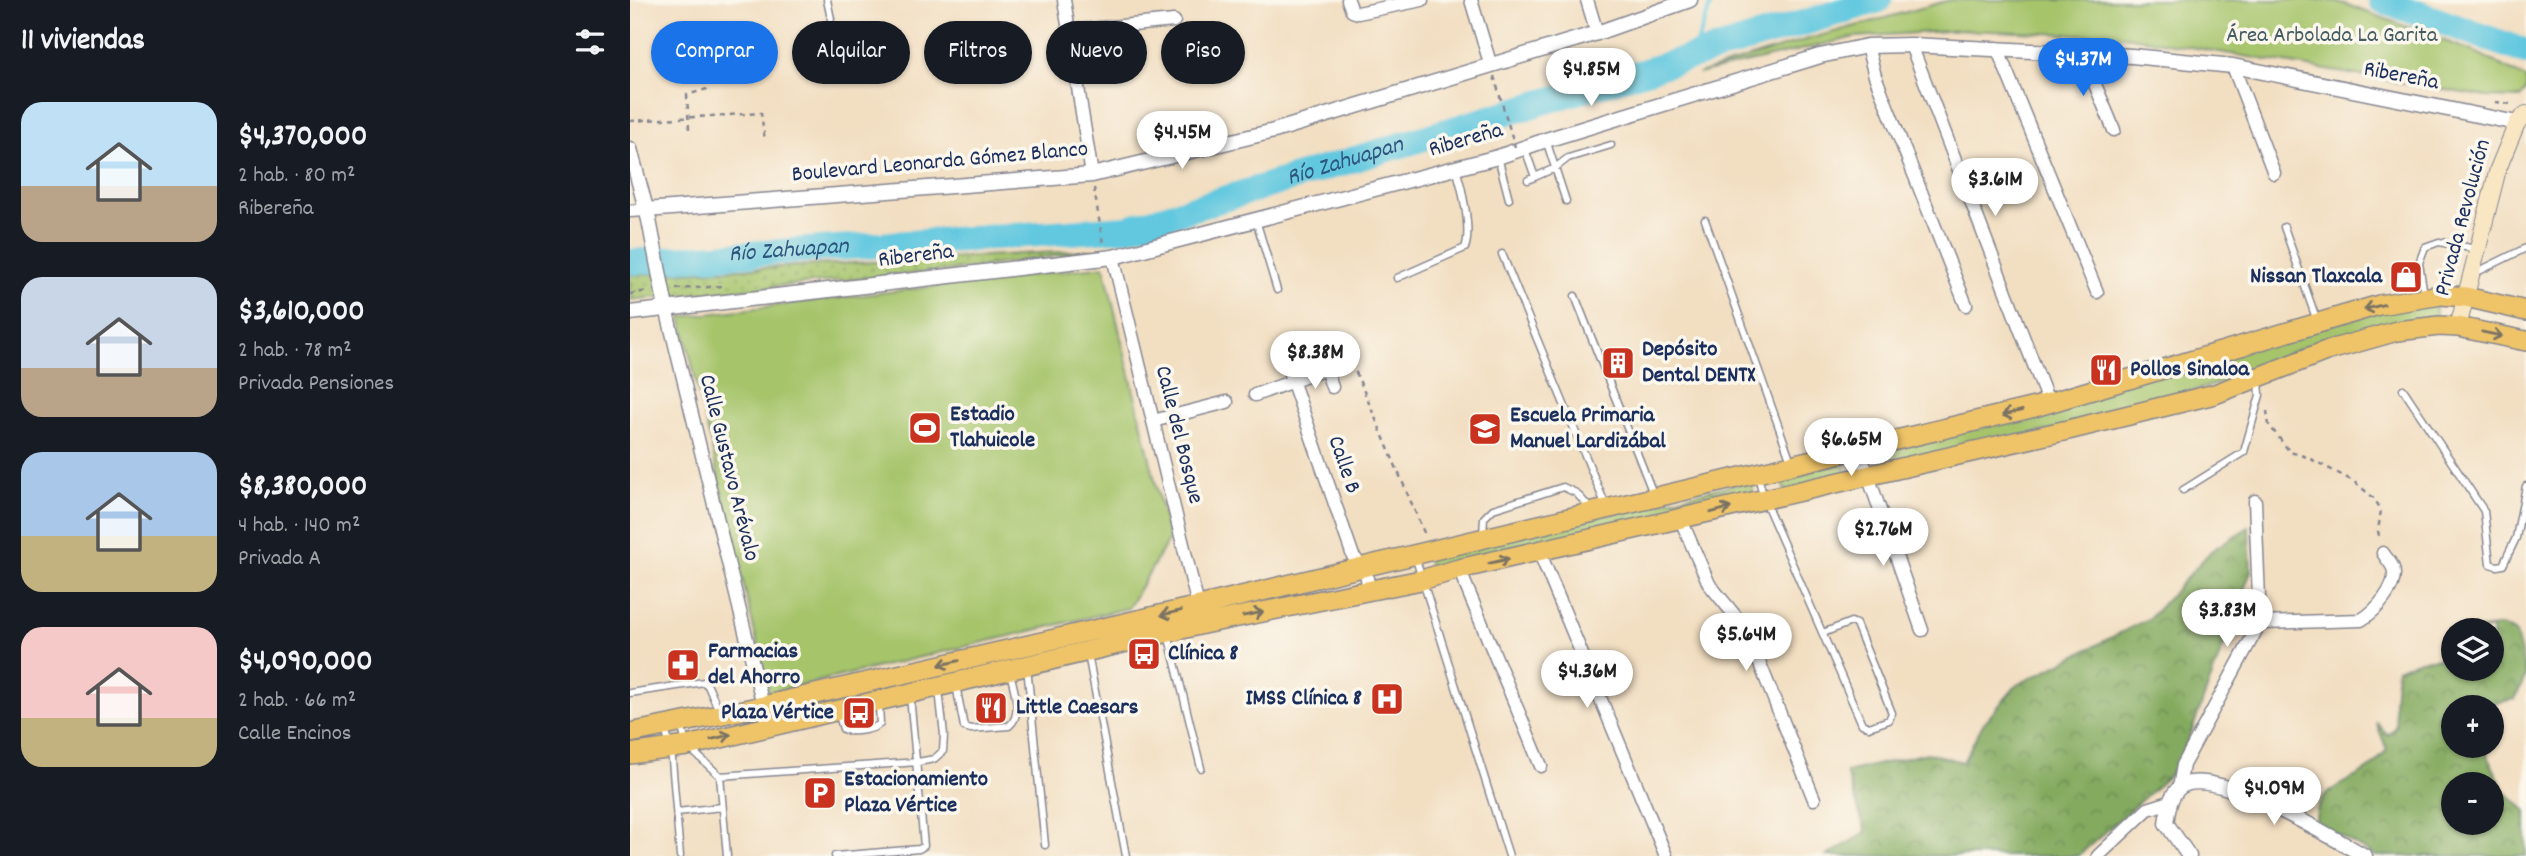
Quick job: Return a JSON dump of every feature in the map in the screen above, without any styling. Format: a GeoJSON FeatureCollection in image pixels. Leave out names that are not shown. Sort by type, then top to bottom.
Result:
{"type":"FeatureCollection","features":[{"type":"Feature","properties":{"kind":"main road","name":"Privada Revolución"},"geometry":{"type":"LineString","coordinates":[[2458,327],[2498,169],[2521,119]]}},
{"type":"Feature","properties":{"kind":"main road"},"geometry":{"type":"LineString","coordinates":[[633,753],[679,747],[1168,632],[1201,615],[1355,564],[1423,552],[2049,404],[2379,305],[2441,295],[2466,297],[2526,311]]}},
{"type":"Feature","properties":{"kind":"main road"},"geometry":{"type":"LineString","coordinates":[[631,729],[672,725],[1201,615],[1364,592],[1422,580],[1459,569],[1682,520],[2202,397],[2259,379],[2326,351],[2398,331],[2439,326],[2458,327],[2526,341]]}},
{"type":"Feature","properties":{"kind":"street"},"geometry":{"type":"LineString","coordinates":[[1064,0],[1067,21]]}},
{"type":"Feature","properties":{"kind":"street"},"geometry":{"type":"LineString","coordinates":[[1348,0],[1352,11],[1358,13],[1422,0]]}},
{"type":"Feature","properties":{"kind":"street"},"geometry":{"type":"LineString","coordinates":[[1471,0],[1492,70]]}},
{"type":"Feature","properties":{"kind":"street"},"geometry":{"type":"LineString","coordinates":[[1587,0],[1597,33]]}},
{"type":"Feature","properties":{"kind":"street","name":"Boulevard Leonarda Gómez Blanco"},"geometry":{"type":"LineString","coordinates":[[630,211],[648,215],[1093,178],[1492,70],[1686,1]]}},
{"type":"Feature","properties":{"kind":"street"},"geometry":{"type":"LineString","coordinates":[[1911,45],[2049,404]]}},
{"type":"Feature","properties":{"kind":"street","name":"Ribereña"},"geometry":{"type":"LineString","coordinates":[[630,313],[1113,257],[1498,157],[1520,147],[1820,56],[1867,46],[1911,45],[2132,55],[2233,66],[2521,119]]}},
{"type":"Feature","properties":{"kind":"street"},"geometry":{"type":"LineString","coordinates":[[1867,46],[1875,76],[1966,305]]}},
{"type":"Feature","properties":{"kind":"street"},"geometry":{"type":"LineString","coordinates":[[1997,48],[2097,292]]}},
{"type":"Feature","properties":{"kind":"street"},"geometry":{"type":"LineString","coordinates":[[2082,53],[2114,130]]}},
{"type":"Feature","properties":{"kind":"street"},"geometry":{"type":"LineString","coordinates":[[2233,66],[2274,173]]}},
{"type":"Feature","properties":{"kind":"street"},"geometry":{"type":"LineString","coordinates":[[1077,84],[1093,178]]}},
{"type":"Feature","properties":{"kind":"street","name":"Calle Gustavo Arévalo"},"geometry":{"type":"LineString","coordinates":[[630,149],[648,215],[666,308],[768,726]]}},
{"type":"Feature","properties":{"kind":"street","name":"Calle del Bosque"},"geometry":{"type":"LineString","coordinates":[[1113,257],[1201,615]]}},
{"type":"Feature","properties":{"kind":"street","name":"Calle B"},"geometry":{"type":"LineString","coordinates":[[1281,348],[1355,564],[1352,583],[1364,592]]}},
{"type":"Feature","properties":{"kind":"street"},"geometry":{"type":"LineString","coordinates":[[1255,395],[1326,369],[1332,387]]}},
{"type":"Feature","properties":{"kind":"street"},"geometry":{"type":"LineString","coordinates":[[1153,421],[1227,402]]}},
{"type":"Feature","properties":{"kind":"street"},"geometry":{"type":"LineString","coordinates":[[1859,450],[1922,630]]}},
{"type":"Feature","properties":{"kind":"street"},"geometry":{"type":"LineString","coordinates":[[2189,856],[2166,823],[2170,802],[2179,788],[2183,765],[2260,623],[2255,501]]}},
{"type":"Feature","properties":{"kind":"street"},"geometry":{"type":"LineString","coordinates":[[1682,520],[1709,584],[1746,629],[1814,799]]}},
{"type":"Feature","properties":{"kind":"street"},"geometry":{"type":"LineString","coordinates":[[1539,551],[1665,856]]}},
{"type":"Feature","properties":{"kind":"street"},"geometry":{"type":"LineString","coordinates":[[2260,623],[2361,620],[2374,613],[2393,584],[2394,570],[2383,553]]}},
{"type":"Feature","properties":{"kind":"street"},"geometry":{"type":"LineString","coordinates":[[1459,569],[1541,766]]}},
{"type":"Feature","properties":{"kind":"street"},"geometry":{"type":"LineString","coordinates":[[2179,788],[2195,781],[2220,784],[2281,810],[2365,856]]}},
{"type":"Feature","properties":{"kind":"street"},"geometry":{"type":"LineString","coordinates":[[2098,856],[2148,809],[2170,802]]}},
{"type":"Feature","properties":{"kind":"lane"},"geometry":{"type":"LineString","coordinates":[[827,0],[831,19]]}},
{"type":"Feature","properties":{"kind":"lane"},"geometry":{"type":"LineString","coordinates":[[1546,140],[1566,201]]}},
{"type":"Feature","properties":{"kind":"lane"},"geometry":{"type":"LineString","coordinates":[[1528,180],[1568,158],[1611,145]]}},
{"type":"Feature","properties":{"kind":"lane"},"geometry":{"type":"LineString","coordinates":[[1520,147],[1535,177]]}},
{"type":"Feature","properties":{"kind":"lane"},"geometry":{"type":"LineString","coordinates":[[1498,157],[1509,199]]}},
{"type":"Feature","properties":{"kind":"lane"},"geometry":{"type":"LineString","coordinates":[[1397,278],[1465,248],[1468,239],[1456,168]]}},
{"type":"Feature","properties":{"kind":"lane"},"geometry":{"type":"LineString","coordinates":[[1256,220],[1277,290]]}},
{"type":"Feature","properties":{"kind":"lane"},"geometry":{"type":"LineString","coordinates":[[1705,220],[1793,465]]}},
{"type":"Feature","properties":{"kind":"lane"},"geometry":{"type":"LineString","coordinates":[[2284,227],[2318,323]]}},
{"type":"Feature","properties":{"kind":"lane"},"geometry":{"type":"LineString","coordinates":[[2425,298],[2419,263],[2425,247],[2440,242],[2476,249]]}},
{"type":"Feature","properties":{"kind":"lane"},"geometry":{"type":"LineString","coordinates":[[2470,276],[2526,248]]}},
{"type":"Feature","properties":{"kind":"lane"},"geometry":{"type":"LineString","coordinates":[[1502,254],[1600,510]]}},
{"type":"Feature","properties":{"kind":"lane"},"geometry":{"type":"LineString","coordinates":[[1575,296],[1654,498]]}},
{"type":"Feature","properties":{"kind":"lane"},"geometry":{"type":"LineString","coordinates":[[2183,490],[2244,452],[2260,395],[2259,379]]}},
{"type":"Feature","properties":{"kind":"lane"},"geometry":{"type":"LineString","coordinates":[[2403,389],[2484,511],[2490,564],[2504,565],[2516,538],[2526,486]]}},
{"type":"Feature","properties":{"kind":"lane"},"geometry":{"type":"LineString","coordinates":[[1758,474],[1764,499],[1862,724],[1869,727],[1889,720],[1892,713],[1856,624],[1851,622],[1823,632]]}},
{"type":"Feature","properties":{"kind":"lane"},"geometry":{"type":"LineString","coordinates":[[1483,538],[1484,518],[1493,509],[1563,487],[1600,510]]}},
{"type":"Feature","properties":{"kind":"lane"},"geometry":{"type":"LineString","coordinates":[[1423,552],[1422,580],[1509,856]]}},
{"type":"Feature","properties":{"kind":"lane"},"geometry":{"type":"LineString","coordinates":[[1168,632],[1201,768]]}},
{"type":"Feature","properties":{"kind":"lane"},"geometry":{"type":"LineString","coordinates":[[1087,652],[1126,856]]}},
{"type":"Feature","properties":{"kind":"lane"},"geometry":{"type":"LineString","coordinates":[[947,685],[964,727],[971,729],[1009,726],[1018,714],[1018,667]]}},
{"type":"Feature","properties":{"kind":"lane"},"geometry":{"type":"LineString","coordinates":[[1018,667],[1045,845]]}},
{"type":"Feature","properties":{"kind":"lane"},"geometry":{"type":"LineString","coordinates":[[630,692],[704,682],[721,715]]}},
{"type":"Feature","properties":{"kind":"lane"},"geometry":{"type":"LineString","coordinates":[[672,725],[679,747],[720,776],[918,762],[934,759],[943,751],[947,685]]}},
{"type":"Feature","properties":{"kind":"lane"},"geometry":{"type":"LineString","coordinates":[[835,856],[919,849],[924,846],[910,694]]}},
{"type":"Feature","properties":{"kind":"lane"},"geometry":{"type":"LineString","coordinates":[[672,725],[679,747],[677,812],[680,856]]}},
{"type":"Feature","properties":{"kind":"lane"},"geometry":{"type":"LineString","coordinates":[[631,729],[633,753]]}},
{"type":"Feature","properties":{"kind":"lane"},"geometry":{"type":"LineString","coordinates":[[720,776],[727,856]]}},
{"type":"Feature","properties":{"kind":"lane"},"geometry":{"type":"LineString","coordinates":[[677,812],[722,807]]}},
{"type":"Feature","properties":{"kind":"path"},"geometry":{"type":"LineString","coordinates":[[1492,70],[1520,147]]}},
{"type":"Feature","properties":{"kind":"path"},"geometry":{"type":"LineString","coordinates":[[689,129],[687,94],[707,89],[707,84]]}},
{"type":"Feature","properties":{"kind":"path"},"geometry":{"type":"LineString","coordinates":[[630,121],[761,113],[765,141]]}},
{"type":"Feature","properties":{"kind":"path"},"geometry":{"type":"LineString","coordinates":[[1093,178],[1103,242]]}},
{"type":"Feature","properties":{"kind":"path"},"geometry":{"type":"LineString","coordinates":[[630,293],[662,287]]}},
{"type":"Feature","properties":{"kind":"path"},"geometry":{"type":"LineString","coordinates":[[1340,335],[1423,552]]}},
{"type":"Feature","properties":{"kind":"path"},"geometry":{"type":"LineString","coordinates":[[2266,404],[2269,425],[2290,452],[2334,470],[2374,498],[2381,510],[2378,531],[2383,553]]}},
{"type":"Feature","properties":{"kind":"green space","name":"Área Arbolada La Garita"},"geometry":{"type":"Polygon","coordinates":[[[1950,0],[2326,0],[2345,4],[2477,53],[2526,78],[2526,91],[2520,98],[2487,97],[2125,36],[1962,30],[1855,37],[1698,74],[1805,40],[1950,0]]]}},
{"type":"Feature","properties":{"kind":"green space"},"geometry":{"type":"Polygon","coordinates":[[[1096,250],[965,269],[630,300],[630,275],[1096,250]]]}},
{"type":"Feature","properties":{"kind":"green space","name":"Estadio Tlahuicole"},"geometry":{"type":"Polygon","coordinates":[[[1104,266],[1169,539],[1128,608],[769,693],[681,317],[1104,266]]]}},
{"type":"Feature","properties":{"kind":"green space"},"geometry":{"type":"Polygon","coordinates":[[[2435,305],[2436,316],[2328,337],[2223,382],[2098,420],[1890,465],[1886,449],[2379,310],[2435,305]]]}},
{"type":"Feature","properties":{"kind":"green space"},"geometry":{"type":"Polygon","coordinates":[[[1843,459],[1845,474],[1784,491],[1783,476],[1843,459]]]}},
{"type":"Feature","properties":{"kind":"green space"},"geometry":{"type":"Polygon","coordinates":[[[1750,481],[1756,501],[1432,572],[1426,557],[1750,481]]]}},
{"type":"Feature","properties":{"kind":"green space"},"geometry":{"type":"Polygon","coordinates":[[[2249,527],[2251,571],[2189,738],[2172,773],[2078,856],[1827,856],[1866,832],[1846,772],[1927,753],[1963,762],[1983,724],[2017,685],[2150,618],[2212,550],[2249,527]]]}},
{"type":"Feature","properties":{"kind":"green space"},"geometry":{"type":"Polygon","coordinates":[[[2504,627],[2516,633],[2526,675],[2515,699],[2504,701],[2504,695],[2441,695],[2441,758],[2488,758],[2495,772],[2441,772],[2441,835],[2504,835],[2504,790],[2526,811],[2526,856],[2375,856],[2316,822],[2317,810],[2327,794],[2363,773],[2387,750],[2376,722],[2388,735],[2396,726],[2394,702],[2397,669],[2420,660],[2441,658],[2441,681],[2504,681],[2504,627]]]}},
{"type":"Feature","properties":{"kind":"waterway"},"geometry":{"type":"LineString","coordinates":[[1693,56],[1712,0]]}},
{"type":"Feature","properties":{"kind":"waterway","name":"Río Zahuapan"},"geometry":{"type":"LineString","coordinates":[[630,262],[1128,228],[1879,0]]}},
{"type":"Feature","properties":{"kind":"waterway","name":"Río Zahuapan"},"geometry":{"type":"LineString","coordinates":[[2381,0],[2526,52]]}},
{"type":"Feature","properties":{"kind":"place","name":"Nissan Tlaxcala"},"geometry":{"type":"Point","coordinates":[2406,277]}},
{"type":"Feature","properties":{"kind":"place","name":"Depósito Dental DENTX"},"geometry":{"type":"Point","coordinates":[1618,363]}},
{"type":"Feature","properties":{"kind":"place","name":"Pollos Sinaloa"},"geometry":{"type":"Point","coordinates":[2106,370]}},
{"type":"Feature","properties":{"kind":"place","name":"Estadio Tlahuicole"},"geometry":{"type":"Point","coordinates":[925,428]}},
{"type":"Feature","properties":{"kind":"place","name":"Escuela Primaria Manuel Lardizábal"},"geometry":{"type":"Point","coordinates":[1485,429]}},
{"type":"Feature","properties":{"kind":"place","name":"Clínica 8"},"geometry":{"type":"Point","coordinates":[1144,654]}},
{"type":"Feature","properties":{"kind":"place","name":"Farmacias del Ahorro"},"geometry":{"type":"Point","coordinates":[683,665]}},
{"type":"Feature","properties":{"kind":"place","name":"IMSS Clínica 8"},"geometry":{"type":"Point","coordinates":[1387,699]}},
{"type":"Feature","properties":{"kind":"place","name":"Little Caesars"},"geometry":{"type":"Point","coordinates":[991,708]}},
{"type":"Feature","properties":{"kind":"place","name":"Plaza Vértice"},"geometry":{"type":"Point","coordinates":[859,713]}},
{"type":"Feature","properties":{"kind":"place","name":"Estacionamiento Plaza Vértice"},"geometry":{"type":"Point","coordinates":[820,793]}}]}
